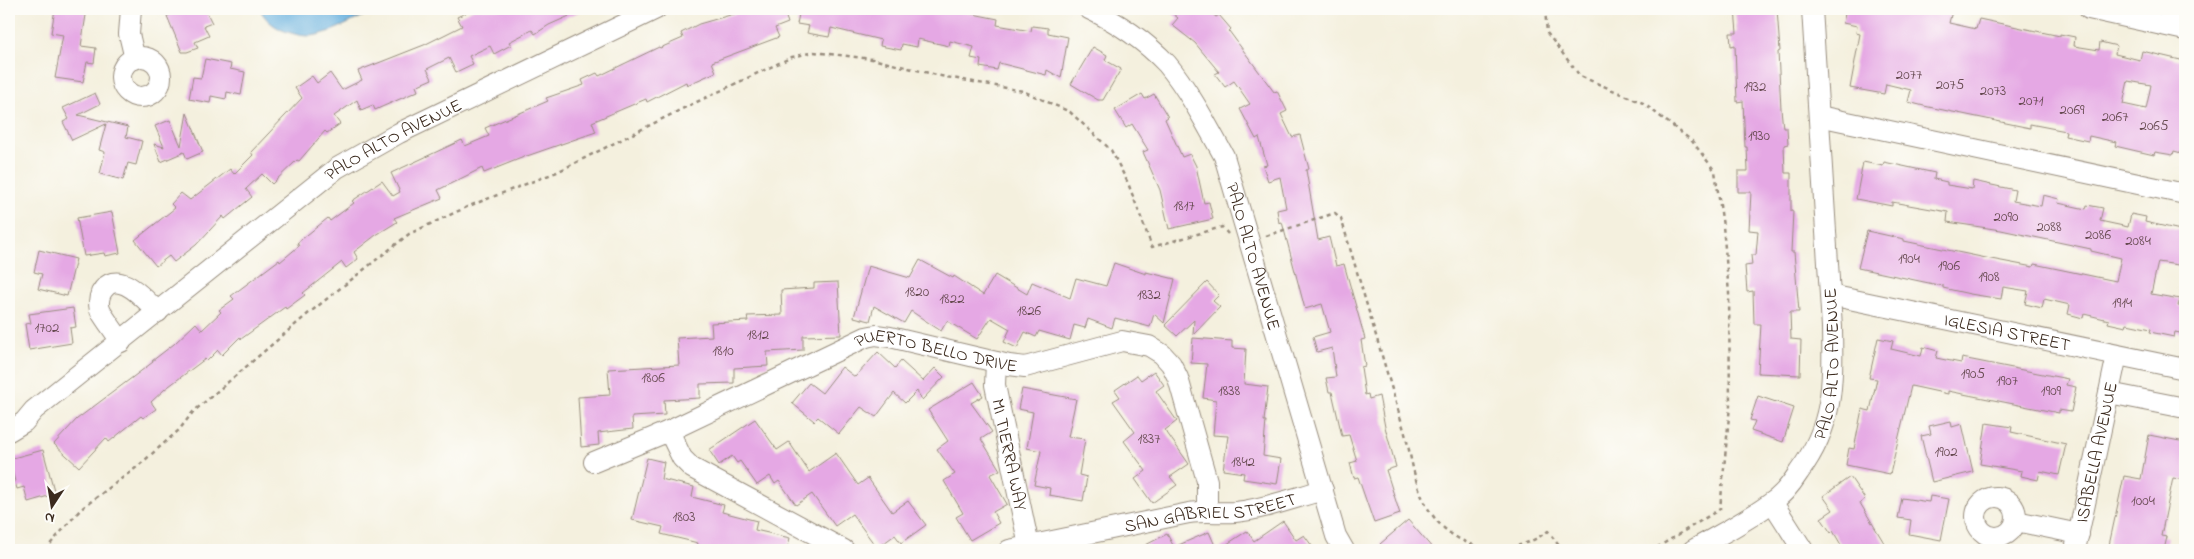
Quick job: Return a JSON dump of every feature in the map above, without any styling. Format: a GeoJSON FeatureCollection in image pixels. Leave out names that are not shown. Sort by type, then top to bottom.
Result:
{"type":"FeatureCollection","features":[{"type":"Feature","properties":{"kind":"street"},"geometry":{"type":"LineString","coordinates":[[132,9],[129,34],[135,59]]}},
{"type":"Feature","properties":{"kind":"street","name":"PALO ALTO AVENUE"},"geometry":{"type":"LineString","coordinates":[[9,431],[24,422],[34,410],[337,168],[365,150],[656,9]]}},
{"type":"Feature","properties":{"kind":"street","name":"PALO ALTO AVENUE"},"geometry":{"type":"LineString","coordinates":[[1089,9],[1108,18],[1136,36],[1167,65],[1209,128],[1224,156],[1336,536],[1344,550]]}},
{"type":"Feature","properties":{"kind":"street","name":"PALO ALTO AVENUE"},"geometry":{"type":"LineString","coordinates":[[1693,550],[1772,502],[1793,481],[1811,457],[1825,428],[1831,398],[1833,367],[1812,9]]}},
{"type":"Feature","properties":{"kind":"street"},"geometry":{"type":"LineString","coordinates":[[2089,9],[2175,21]]}},
{"type":"Feature","properties":{"kind":"street"},"geometry":{"type":"LineString","coordinates":[[1819,116],[2185,194]]}},
{"type":"Feature","properties":{"kind":"street"},"geometry":{"type":"LineString","coordinates":[[121,342],[101,312],[99,303],[101,294],[106,287],[114,283],[123,282],[131,286],[158,312]]}},
{"type":"Feature","properties":{"kind":"street","name":"IGLESIA STREET"},"geometry":{"type":"LineString","coordinates":[[1830,295],[2185,369]]}},
{"type":"Feature","properties":{"kind":"street","name":"PUERTO BELLO DRIVE"},"geometry":{"type":"LineString","coordinates":[[594,462],[669,431],[866,337],[876,335],[890,337],[1025,367],[1122,341],[1149,346],[1162,354],[1171,364],[1178,378],[1207,480],[1207,511]]}},
{"type":"Feature","properties":{"kind":"street","name":"ISABELLA AVENUE"},"geometry":{"type":"LineString","coordinates":[[2077,542],[2117,355]]}},
{"type":"Feature","properties":{"kind":"street","name":"MI TIERRA WAY"},"geometry":{"type":"LineString","coordinates":[[996,362],[995,385],[1019,548]]}},
{"type":"Feature","properties":{"kind":"street"},"geometry":{"type":"LineString","coordinates":[[2109,393],[2180,407],[2185,406]]}},
{"type":"Feature","properties":{"kind":"street","name":"PALO ALTO AVENUE"},"geometry":{"type":"LineString","coordinates":[[9,415],[34,410]]}},
{"type":"Feature","properties":{"kind":"street"},"geometry":{"type":"LineString","coordinates":[[669,431],[682,458],[692,468],[844,550]]}},
{"type":"Feature","properties":{"kind":"street","name":"SAN GABRIEL STREET"},"geometry":{"type":"LineString","coordinates":[[1019,548],[1150,520],[1207,511],[1234,512],[1254,509],[1323,490]]}},
{"type":"Feature","properties":{"kind":"street"},"geometry":{"type":"LineString","coordinates":[[1772,502],[1803,550]]}},
{"type":"Feature","properties":{"kind":"street"},"geometry":{"type":"LineString","coordinates":[[2016,521],[2077,542]]}},
{"type":"Feature","properties":{"kind":"path"},"geometry":{"type":"LineString","coordinates":[[1545,9],[1547,33],[1580,76],[1643,104],[1692,141],[1715,171],[1723,226],[1729,293],[1730,406],[1720,509],[1653,550]]}},
{"type":"Feature","properties":{"kind":"path"},"geometry":{"type":"LineString","coordinates":[[45,550],[81,509],[137,467],[179,430],[192,412],[309,313],[409,234],[469,206],[556,172],[792,57],[814,52],[872,59],[941,76],[1023,91],[1070,112],[1111,150],[1128,183],[1152,247],[1222,227],[1236,243],[1250,242],[1335,213],[1341,218],[1406,438],[1417,484],[1430,513],[1462,542],[1486,548],[1503,549],[1536,540],[1548,531],[1562,550]]}},
{"type":"Feature","properties":{"kind":"water"},"geometry":{"type":"Polygon","coordinates":[[[260,9],[377,9],[326,33],[309,36],[295,34],[279,28],[266,19],[260,9]]]}},
{"type":"Feature","properties":{"kind":"building"},"geometry":{"type":"Polygon","coordinates":[[[55,9],[87,9],[81,46],[96,48],[94,63],[87,62],[83,82],[55,78],[63,35],[51,33],[55,9]]]}},
{"type":"Feature","properties":{"kind":"building"},"geometry":{"type":"Polygon","coordinates":[[[184,9],[205,9],[212,23],[204,26],[209,36],[195,42],[198,48],[187,52],[182,52],[167,16],[184,9]]]}},
{"type":"Feature","properties":{"kind":"building"},"geometry":{"type":"Polygon","coordinates":[[[474,9],[585,9],[549,25],[535,34],[532,30],[509,42],[511,45],[494,54],[490,46],[469,56],[473,64],[456,72],[449,58],[427,69],[432,79],[416,86],[418,91],[375,110],[373,105],[361,110],[357,100],[334,116],[340,124],[327,133],[325,131],[299,161],[297,160],[272,184],[262,174],[246,189],[252,197],[225,219],[223,216],[196,245],[174,262],[169,256],[156,266],[135,240],[175,208],[171,204],[181,193],[190,200],[230,169],[234,174],[253,155],[251,152],[302,98],[295,88],[312,76],[317,83],[330,73],[342,90],[362,80],[358,71],[424,45],[462,26],[457,17],[474,9]]]}},
{"type":"Feature","properties":{"kind":"building"},"geometry":{"type":"Polygon","coordinates":[[[751,9],[783,9],[788,23],[775,28],[779,37],[712,62],[716,72],[687,85],[686,82],[647,102],[646,99],[592,122],[596,132],[484,173],[482,168],[438,190],[442,198],[394,218],[397,222],[354,252],[358,259],[346,268],[342,262],[303,293],[305,295],[241,339],[240,337],[222,355],[218,350],[207,361],[205,359],[165,389],[151,402],[156,409],[143,418],[141,416],[109,442],[106,438],[79,467],[54,444],[77,419],[153,362],[196,323],[202,330],[221,312],[219,310],[234,299],[231,296],[279,260],[280,262],[299,246],[297,243],[328,218],[330,221],[354,203],[352,201],[382,181],[393,196],[400,192],[391,173],[462,140],[465,146],[489,136],[485,128],[548,101],[546,98],[584,85],[582,80],[597,73],[599,76],[659,47],[683,38],[681,33],[699,24],[751,9]]]}},
{"type":"Feature","properties":{"kind":"building"},"geometry":{"type":"Polygon","coordinates":[[[800,9],[948,9],[998,19],[997,25],[1031,31],[1032,26],[1048,28],[1048,33],[1068,37],[1061,78],[1047,70],[1046,75],[999,63],[997,70],[980,67],[981,60],[971,58],[974,47],[950,41],[949,46],[918,39],[917,47],[902,44],[901,50],[880,46],[881,40],[831,28],[829,37],[807,33],[809,26],[797,24],[800,9]]]}},
{"type":"Feature","properties":{"kind":"building"},"geometry":{"type":"Polygon","coordinates":[[[1167,9],[1206,9],[1216,17],[1219,15],[1231,29],[1229,31],[1274,92],[1277,91],[1287,111],[1281,114],[1292,137],[1300,135],[1309,169],[1306,170],[1318,240],[1329,237],[1336,266],[1344,264],[1365,339],[1361,340],[1365,366],[1361,367],[1365,395],[1368,394],[1369,399],[1379,396],[1396,467],[1386,470],[1400,514],[1374,523],[1358,477],[1354,478],[1350,463],[1357,461],[1349,435],[1342,436],[1332,392],[1329,392],[1326,378],[1336,377],[1332,348],[1317,352],[1313,337],[1330,332],[1322,304],[1305,309],[1282,222],[1279,223],[1277,210],[1286,208],[1280,177],[1268,181],[1263,166],[1267,165],[1259,137],[1256,139],[1240,109],[1250,104],[1234,81],[1225,87],[1215,74],[1219,72],[1195,43],[1172,25],[1178,18],[1167,9]]]}},
{"type":"Feature","properties":{"kind":"building"},"geometry":{"type":"Polygon","coordinates":[[[1735,9],[1777,9],[1781,109],[1783,128],[1787,128],[1788,144],[1784,145],[1785,173],[1791,173],[1791,211],[1793,211],[1791,252],[1794,252],[1799,312],[1790,312],[1791,339],[1801,340],[1800,375],[1758,373],[1761,324],[1754,324],[1753,291],[1747,292],[1745,266],[1752,265],[1751,255],[1756,255],[1758,231],[1749,230],[1751,192],[1738,192],[1738,171],[1748,171],[1743,101],[1737,102],[1735,45],[1731,46],[1730,33],[1737,33],[1735,9]]]}},
{"type":"Feature","properties":{"kind":"building"},"geometry":{"type":"Polygon","coordinates":[[[1846,9],[1942,9],[1952,11],[1949,23],[1976,29],[1979,19],[2060,36],[2060,34],[2075,37],[2074,46],[2099,50],[2100,42],[2117,46],[2115,54],[2140,60],[2142,51],[2185,61],[2185,154],[2174,151],[2173,155],[2155,152],[2154,155],[2115,146],[2116,142],[2089,136],[2088,141],[2065,136],[2066,131],[2030,124],[2030,128],[1924,106],[1908,102],[1911,90],[1886,84],[1884,94],[1850,88],[1860,34],[1856,33],[1857,26],[1843,23],[1846,9]],[[2128,81],[2123,104],[2146,109],[2151,85],[2128,81]]]}},
{"type":"Feature","properties":{"kind":"building"},"geometry":{"type":"Polygon","coordinates":[[[1093,47],[1107,55],[1105,60],[1121,69],[1103,100],[1098,100],[1071,84],[1093,47]]]}},
{"type":"Feature","properties":{"kind":"building"},"geometry":{"type":"Polygon","coordinates":[[[205,59],[231,64],[230,69],[245,72],[241,95],[227,92],[226,99],[211,96],[210,103],[189,99],[193,77],[201,78],[205,59]]]}},
{"type":"Feature","properties":{"kind":"building"},"geometry":{"type":"Polygon","coordinates":[[[95,93],[100,104],[78,115],[128,127],[126,137],[142,141],[136,165],[128,163],[123,180],[100,174],[105,152],[99,150],[106,124],[72,140],[63,122],[69,119],[63,108],[95,93]]]}},
{"type":"Feature","properties":{"kind":"building"},"geometry":{"type":"Polygon","coordinates":[[[1142,94],[1145,99],[1154,94],[1168,117],[1165,119],[1182,157],[1190,154],[1196,166],[1204,203],[1209,202],[1213,219],[1169,229],[1160,190],[1143,152],[1148,150],[1132,124],[1126,128],[1115,110],[1142,94]]]}},
{"type":"Feature","properties":{"kind":"building"},"geometry":{"type":"Polygon","coordinates":[[[187,113],[203,152],[187,159],[184,152],[161,162],[154,144],[164,147],[155,126],[170,120],[181,146],[187,113]]]}},
{"type":"Feature","properties":{"kind":"building"},"geometry":{"type":"Polygon","coordinates":[[[1863,162],[1883,166],[1884,162],[1935,173],[1934,179],[1947,182],[1947,185],[1972,189],[1973,181],[2015,190],[2013,201],[2041,206],[2043,195],[2059,199],[2058,203],[2086,209],[2087,205],[2103,208],[2100,221],[2128,227],[2131,214],[2146,217],[2145,222],[2185,231],[2185,266],[2158,262],[2151,294],[2180,299],[2178,306],[2185,307],[2185,334],[2175,332],[2174,337],[2150,332],[2151,329],[2127,324],[2126,327],[2108,323],[2109,320],[2084,314],[2083,318],[2068,314],[2070,305],[2044,299],[2042,308],[2025,304],[2028,291],[2003,287],[2001,299],[1970,294],[1943,288],[1943,286],[1858,268],[1867,231],[1904,239],[1904,241],[1991,259],[2033,267],[2034,264],[2116,281],[2121,258],[2091,251],[2091,249],[2001,230],[1947,222],[1948,212],[1892,202],[1892,206],[1856,199],[1863,162]]]}},
{"type":"Feature","properties":{"kind":"building"},"geometry":{"type":"Polygon","coordinates":[[[112,212],[120,253],[105,256],[104,253],[84,256],[77,218],[112,212]]]}},
{"type":"Feature","properties":{"kind":"building"},"geometry":{"type":"Polygon","coordinates":[[[39,250],[76,259],[67,296],[38,289],[42,274],[34,272],[39,250]]]}},
{"type":"Feature","properties":{"kind":"building"},"geometry":{"type":"Polygon","coordinates":[[[920,260],[953,278],[954,276],[983,295],[995,275],[1027,294],[1032,282],[1070,298],[1076,278],[1106,286],[1114,263],[1146,274],[1146,272],[1175,279],[1164,323],[1154,314],[1150,327],[1115,318],[1112,328],[1088,319],[1085,328],[1074,325],[1070,340],[1039,331],[1036,337],[1025,332],[1017,348],[1004,342],[1010,329],[991,318],[977,339],[947,321],[941,331],[911,311],[904,323],[874,306],[870,321],[854,317],[868,266],[910,278],[920,260]]]}},
{"type":"Feature","properties":{"kind":"building"},"geometry":{"type":"Polygon","coordinates":[[[838,282],[841,335],[803,336],[803,350],[767,352],[768,366],[734,368],[734,383],[700,384],[700,398],[664,400],[665,415],[632,417],[633,429],[598,433],[599,445],[581,447],[578,397],[610,395],[608,369],[679,365],[677,338],[712,336],[711,323],[748,321],[747,316],[782,315],[781,290],[814,288],[814,283],[838,282]]]}},
{"type":"Feature","properties":{"kind":"building"},"geometry":{"type":"Polygon","coordinates":[[[1207,282],[1219,295],[1213,301],[1220,307],[1193,335],[1194,320],[1177,336],[1165,325],[1207,282]]]}},
{"type":"Feature","properties":{"kind":"building"},"geometry":{"type":"Polygon","coordinates":[[[73,308],[76,327],[70,328],[72,343],[29,350],[25,324],[31,323],[29,314],[73,308]]]}},
{"type":"Feature","properties":{"kind":"building"},"geometry":{"type":"Polygon","coordinates":[[[1193,338],[1232,341],[1232,348],[1246,349],[1244,384],[1268,387],[1264,421],[1266,421],[1263,456],[1281,459],[1277,484],[1243,479],[1244,473],[1223,470],[1228,436],[1213,435],[1216,400],[1203,398],[1207,364],[1191,363],[1193,338]]]}},
{"type":"Feature","properties":{"kind":"building"},"geometry":{"type":"Polygon","coordinates":[[[1878,338],[1893,341],[1891,349],[1921,356],[1923,347],[1938,351],[1936,358],[1961,363],[1962,358],[2068,379],[2066,385],[2076,387],[2071,412],[2059,410],[2059,413],[1948,391],[1948,394],[1911,386],[1890,474],[1846,465],[1849,448],[1854,449],[1862,409],[1870,411],[1877,379],[1869,378],[1878,338]]]}},
{"type":"Feature","properties":{"kind":"building"},"geometry":{"type":"Polygon","coordinates":[[[878,352],[895,368],[901,361],[923,381],[935,368],[944,377],[922,400],[917,391],[905,403],[894,393],[876,417],[861,407],[839,434],[818,417],[814,421],[792,403],[809,383],[822,393],[842,367],[855,377],[878,352]]]}},
{"type":"Feature","properties":{"kind":"building"},"geometry":{"type":"Polygon","coordinates":[[[1154,371],[1164,385],[1156,391],[1177,421],[1165,430],[1189,464],[1170,477],[1177,485],[1152,503],[1135,479],[1146,471],[1124,441],[1135,432],[1113,401],[1120,397],[1115,390],[1137,375],[1141,380],[1154,371]]]}},
{"type":"Feature","properties":{"kind":"building"},"geometry":{"type":"Polygon","coordinates":[[[974,382],[983,396],[971,403],[992,432],[981,439],[1000,470],[990,475],[1007,504],[993,512],[999,523],[970,540],[956,517],[963,513],[944,481],[955,474],[937,449],[948,441],[928,410],[974,382]]]}},
{"type":"Feature","properties":{"kind":"building"},"geometry":{"type":"Polygon","coordinates":[[[1022,389],[1076,399],[1068,437],[1085,439],[1079,475],[1087,477],[1083,501],[1049,495],[1050,488],[1034,485],[1041,451],[1027,448],[1033,412],[1018,409],[1022,389]]]}},
{"type":"Feature","properties":{"kind":"building"},"geometry":{"type":"Polygon","coordinates":[[[1758,396],[1794,408],[1783,442],[1751,431],[1755,421],[1750,420],[1758,396]]]}},
{"type":"Feature","properties":{"kind":"building"},"geometry":{"type":"Polygon","coordinates":[[[755,419],[777,450],[789,442],[809,472],[836,453],[858,485],[868,478],[892,512],[908,501],[926,525],[901,543],[895,535],[877,548],[852,514],[835,526],[812,494],[796,505],[779,481],[775,484],[770,476],[757,485],[740,461],[737,463],[732,456],[719,465],[709,450],[755,419]]]}},
{"type":"Feature","properties":{"kind":"building"},"geometry":{"type":"Polygon","coordinates":[[[1951,421],[1952,427],[1962,424],[1973,472],[1932,482],[1921,436],[1931,434],[1929,426],[1951,421]]]}},
{"type":"Feature","properties":{"kind":"building"},"geometry":{"type":"Polygon","coordinates":[[[1986,423],[2012,427],[2011,432],[2066,444],[2059,475],[2040,471],[2038,480],[2021,476],[2022,471],[1980,464],[1986,423]]]}},
{"type":"Feature","properties":{"kind":"building"},"geometry":{"type":"Polygon","coordinates":[[[2149,435],[2185,442],[2185,480],[2173,478],[2161,536],[2167,537],[2164,550],[2108,550],[2124,476],[2141,479],[2149,435]]]}},
{"type":"Feature","properties":{"kind":"building"},"geometry":{"type":"Polygon","coordinates":[[[43,450],[55,494],[28,502],[24,487],[17,489],[9,459],[43,450]]]}},
{"type":"Feature","properties":{"kind":"building"},"geometry":{"type":"Polygon","coordinates":[[[647,458],[664,462],[661,479],[694,487],[692,497],[724,505],[722,512],[757,521],[755,530],[790,538],[787,550],[696,550],[698,543],[661,534],[663,527],[632,520],[647,458]]]}},
{"type":"Feature","properties":{"kind":"building"},"geometry":{"type":"Polygon","coordinates":[[[1850,477],[1865,499],[1860,503],[1886,546],[1879,550],[1844,550],[1833,531],[1831,533],[1821,518],[1833,510],[1823,496],[1850,477]]]}},
{"type":"Feature","properties":{"kind":"building"},"geometry":{"type":"Polygon","coordinates":[[[1930,496],[1949,499],[1941,540],[1909,534],[1911,520],[1898,518],[1902,498],[1929,502],[1930,496]]]}},
{"type":"Feature","properties":{"kind":"building"},"geometry":{"type":"Polygon","coordinates":[[[1408,520],[1434,550],[1385,550],[1380,544],[1408,520]]]}},
{"type":"Feature","properties":{"kind":"building"},"geometry":{"type":"Polygon","coordinates":[[[1283,521],[1296,540],[1304,535],[1315,550],[1218,550],[1247,531],[1254,541],[1283,521]]]}},
{"type":"Feature","properties":{"kind":"building"},"geometry":{"type":"Polygon","coordinates":[[[1209,532],[1217,550],[1136,550],[1167,534],[1174,547],[1209,532]]]}}]}
